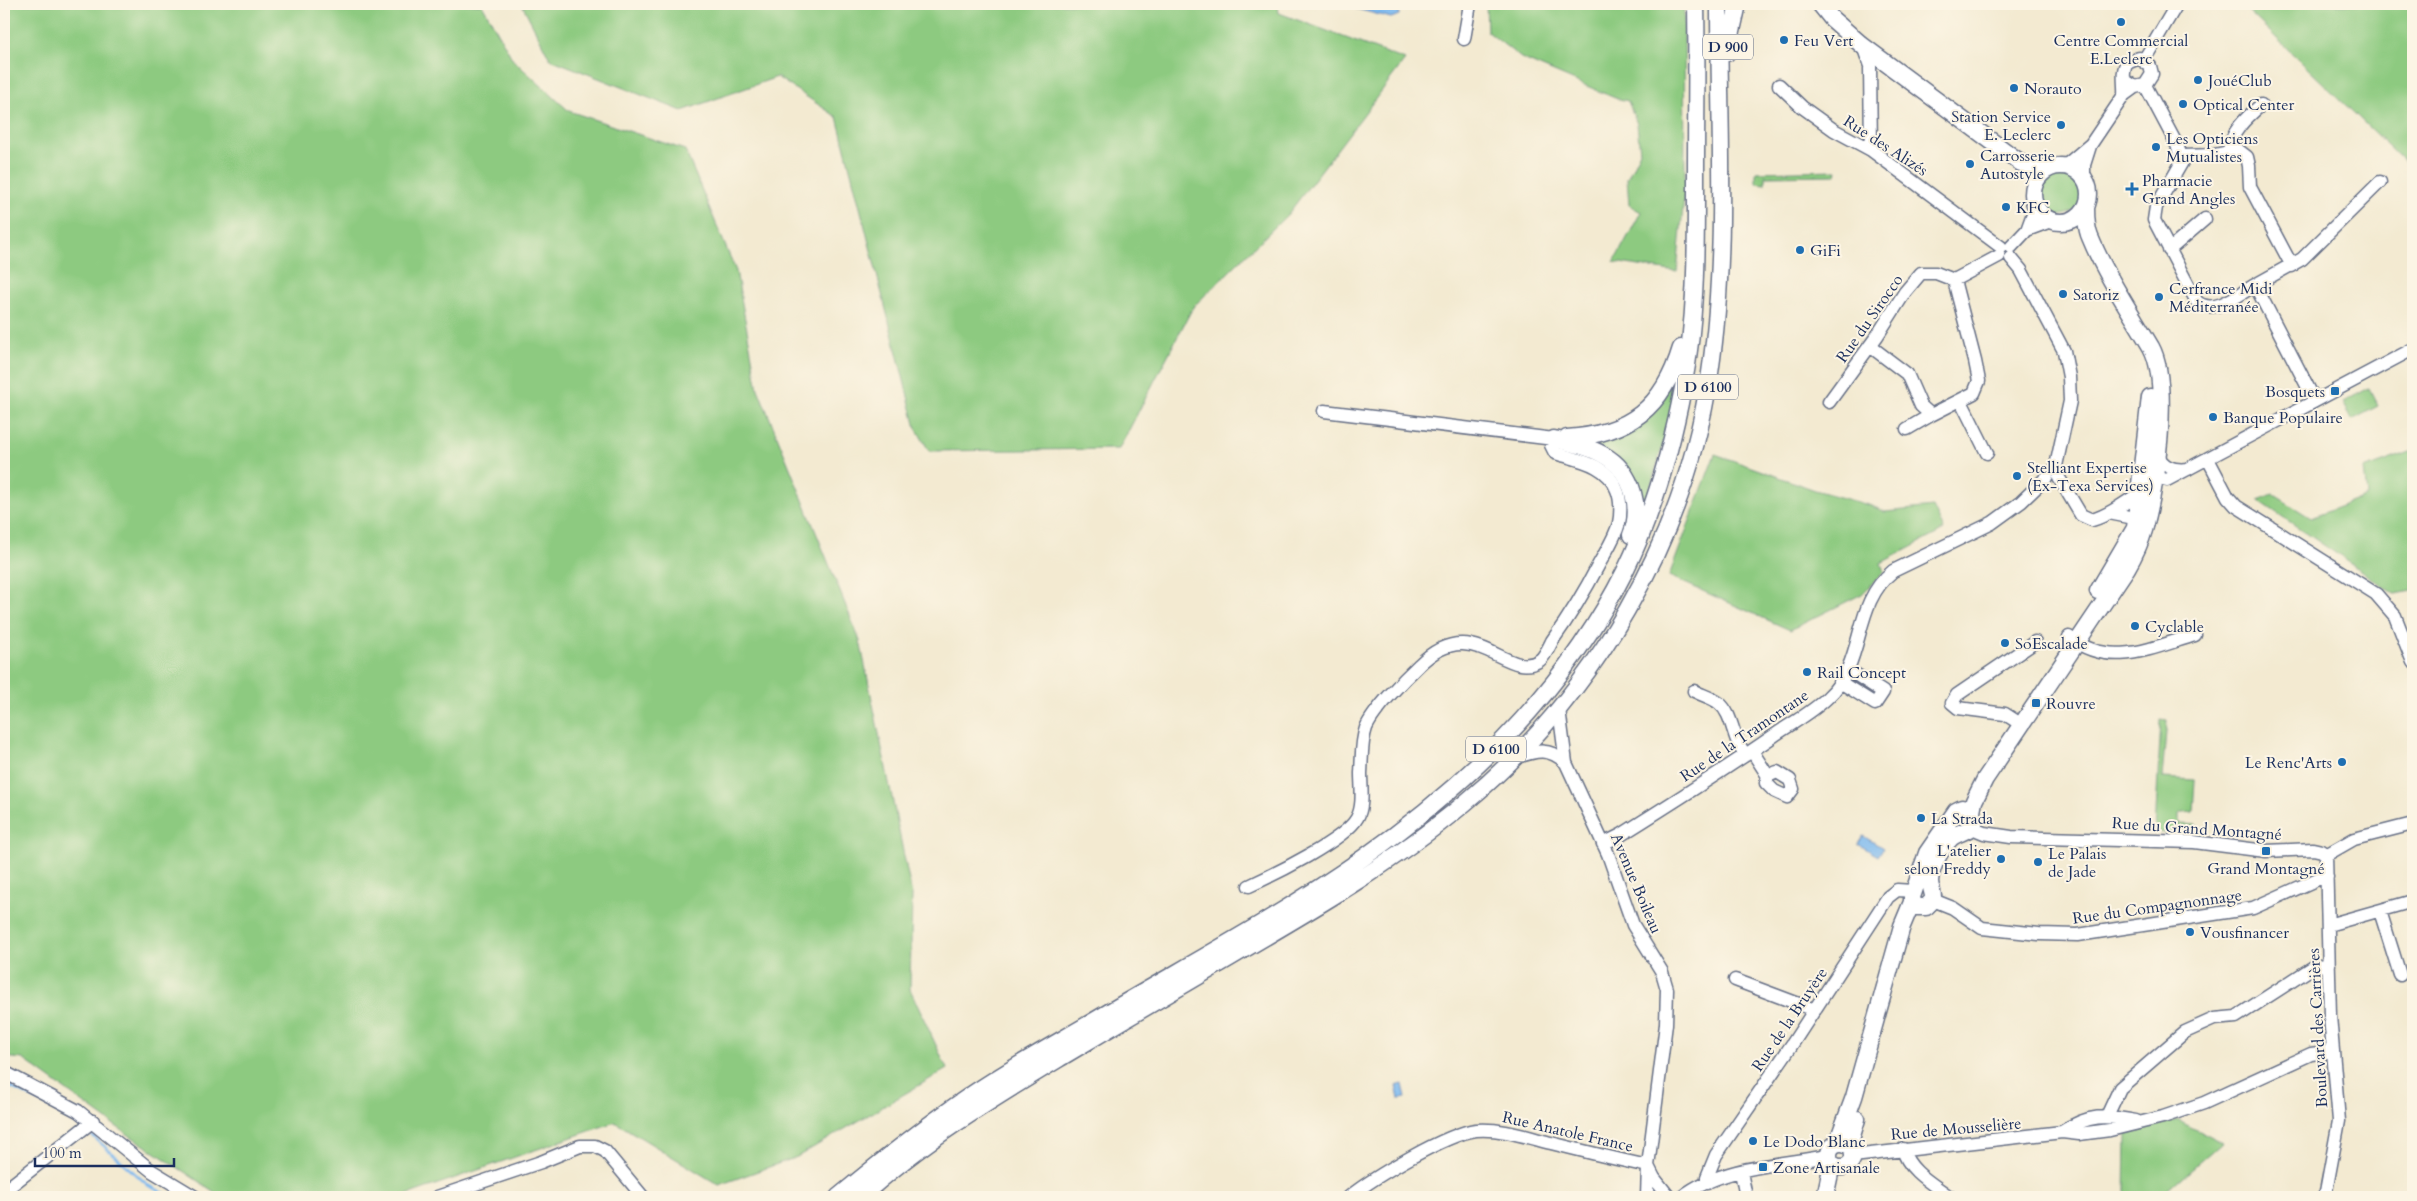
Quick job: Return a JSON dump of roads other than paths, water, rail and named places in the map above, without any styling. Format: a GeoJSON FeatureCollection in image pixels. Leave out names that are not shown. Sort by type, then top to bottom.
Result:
{"type":"FeatureCollection","features":[{"type":"Feature","properties":{"kind":"main road","name":"D 6100"},"geometry":{"type":"LineString","coordinates":[[838,1197],[892,1153],[967,1098],[1292,904],[1363,858],[1423,813],[1483,762],[1530,712],[1572,658],[1625,570],[1656,493],[1667,459],[1683,386],[1694,295],[1696,4]]}},
{"type":"Feature","properties":{"kind":"main road","name":"D 6100"},"geometry":{"type":"LineString","coordinates":[[861,1197],[908,1158],[996,1096],[1365,877],[1423,836],[1467,802],[1514,758],[1559,709],[1602,652],[1630,606],[1663,538],[1692,455],[1710,376],[1717,314],[1720,236],[1719,4]]}},
{"type":"Feature","properties":{"kind":"main road","name":"D 900"},"geometry":{"type":"LineString","coordinates":[[1720,90],[1738,4]]}},
{"type":"Feature","properties":{"kind":"main road"},"geometry":{"type":"LineString","coordinates":[[1819,5],[1863,46],[2021,164],[2047,169],[2065,166],[2079,172],[2084,177],[2089,192],[2086,207],[2090,237],[2142,336],[2150,347],[2160,372],[2161,389],[2146,494],[2134,556],[2073,640],[2018,722],[1979,789],[1969,816],[1938,858],[1931,873],[1930,883],[1920,900],[1908,932],[1841,1155],[1825,1197]]}},
{"type":"Feature","properties":{"kind":"main road"},"geometry":{"type":"LineString","coordinates":[[2021,164],[2033,188]]}},
{"type":"Feature","properties":{"kind":"main road"},"geometry":{"type":"LineString","coordinates":[[2047,169],[2036,180],[2033,188],[2032,198],[2036,208],[2057,222],[2080,230],[2090,237]]}},
{"type":"Feature","properties":{"kind":"main road"},"geometry":{"type":"LineString","coordinates":[[2057,222],[2081,215],[2086,207]]}},
{"type":"Feature","properties":{"kind":"main road"},"geometry":{"type":"LineString","coordinates":[[1554,439],[1584,437],[1618,427],[1638,416],[1652,403],[1667,385],[1675,368],[1694,295]]}},
{"type":"Feature","properties":{"kind":"main road"},"geometry":{"type":"LineString","coordinates":[[2073,640],[2146,494],[2150,372],[2142,336]]}},
{"type":"Feature","properties":{"kind":"main road"},"geometry":{"type":"LineString","coordinates":[[1554,439],[1585,447],[1611,459],[1622,469],[1630,483],[1635,502],[1636,516],[1632,532],[1572,658]]}},
{"type":"Feature","properties":{"kind":"main road"},"geometry":{"type":"LineString","coordinates":[[1920,900],[1927,853],[1956,811],[1969,816]]}},
{"type":"Feature","properties":{"kind":"main road"},"geometry":{"type":"LineString","coordinates":[[1834,1197],[1841,1155]]}},
{"type":"Feature","properties":{"kind":"street"},"geometry":{"type":"LineString","coordinates":[[1464,39],[1470,4]]}},
{"type":"Feature","properties":{"kind":"street"},"geometry":{"type":"LineString","coordinates":[[2144,60],[2177,4]]}},
{"type":"Feature","properties":{"kind":"street"},"geometry":{"type":"LineString","coordinates":[[1863,46],[1870,66],[1871,150]]}},
{"type":"Feature","properties":{"kind":"street"},"geometry":{"type":"LineString","coordinates":[[2084,177],[2084,165],[2091,144],[2124,95],[2135,85],[2151,79],[2152,70],[2144,60],[2135,58],[2127,63],[2123,71],[2135,85],[2182,156],[2180,168],[2154,213],[2154,220],[2197,302],[2202,306],[2215,307],[2302,259],[2380,182]]}},
{"type":"Feature","properties":{"kind":"street","name":"Rue des Alizés"},"geometry":{"type":"LineString","coordinates":[[1779,85],[1802,107],[1834,130],[1871,150],[2006,252]]}},
{"type":"Feature","properties":{"kind":"street"},"geometry":{"type":"LineString","coordinates":[[2229,152],[2229,145],[2242,122],[2261,105]]}},
{"type":"Feature","properties":{"kind":"street"},"geometry":{"type":"LineString","coordinates":[[2065,166],[2091,144]]}},
{"type":"Feature","properties":{"kind":"street"},"geometry":{"type":"LineString","coordinates":[[2182,156],[2220,154],[2238,150],[2247,157],[2250,166],[2250,187],[2292,266]]}},
{"type":"Feature","properties":{"kind":"street"},"geometry":{"type":"LineString","coordinates":[[1907,429],[1974,393],[1978,380],[1954,280],[2006,252],[2027,230],[2036,208]]}},
{"type":"Feature","properties":{"kind":"street"},"geometry":{"type":"LineString","coordinates":[[2169,250],[2204,219]]}},
{"type":"Feature","properties":{"kind":"street"},"geometry":{"type":"LineString","coordinates":[[2027,230],[2057,222]]}},
{"type":"Feature","properties":{"kind":"street"},"geometry":{"type":"LineString","coordinates":[[2006,252],[2024,277],[2064,351],[2069,377],[2070,400],[2054,474],[2081,515],[2092,520],[2109,514],[2413,349]]}},
{"type":"Feature","properties":{"kind":"street","name":"Rue du Sirocco"},"geometry":{"type":"LineString","coordinates":[[1829,402],[1870,346],[1905,292],[1921,274],[1936,273],[1954,280]]}},
{"type":"Feature","properties":{"kind":"street"},"geometry":{"type":"LineString","coordinates":[[2255,286],[2315,401]]}},
{"type":"Feature","properties":{"kind":"street"},"geometry":{"type":"LineString","coordinates":[[1870,346],[1907,374],[1921,406],[1931,415]]}},
{"type":"Feature","properties":{"kind":"street"},"geometry":{"type":"LineString","coordinates":[[1961,400],[1987,452]]}},
{"type":"Feature","properties":{"kind":"street"},"geometry":{"type":"LineString","coordinates":[[1249,886],[1307,856],[1349,828],[1358,818],[1361,803],[1362,747],[1371,718],[1419,664],[1438,649],[1458,643],[1475,645],[1513,663],[1527,664],[1540,660],[1575,609],[1620,521],[1620,504],[1617,489],[1609,475],[1595,465],[1555,453],[1551,445],[1554,439],[1324,411]]}},
{"type":"Feature","properties":{"kind":"street"},"geometry":{"type":"LineString","coordinates":[[2208,459],[2228,497],[2242,510],[2376,594],[2395,616],[2413,662]]}},
{"type":"Feature","properties":{"kind":"street","name":"Rue de la Tramontane"},"geometry":{"type":"LineString","coordinates":[[1603,844],[1622,835],[1749,753],[1829,697],[1849,670],[1867,605],[1882,580],[1893,571],[1992,523],[2021,502],[2054,474]]}},
{"type":"Feature","properties":{"kind":"street"},"geometry":{"type":"LineString","coordinates":[[2073,640],[2091,650],[2122,655],[2133,654],[2195,635]]}},
{"type":"Feature","properties":{"kind":"street"},"geometry":{"type":"LineString","coordinates":[[2018,722],[2005,714],[1958,708],[1952,703],[1957,695],[2034,642]]}},
{"type":"Feature","properties":{"kind":"street"},"geometry":{"type":"LineString","coordinates":[[1840,682],[1875,704],[1883,692],[1849,670]]}},
{"type":"Feature","properties":{"kind":"street"},"geometry":{"type":"LineString","coordinates":[[1694,691],[1720,704],[1727,714],[1738,747],[1749,753],[1768,776]]}},
{"type":"Feature","properties":{"kind":"street","name":"Avenue Boileau"},"geometry":{"type":"LineString","coordinates":[[1559,709],[1566,764],[1603,844],[1633,925],[1662,972],[1667,990],[1666,1024],[1648,1166],[1647,1196]]}},
{"type":"Feature","properties":{"kind":"street"},"geometry":{"type":"LineString","coordinates":[[1514,758],[1541,750],[1555,754],[1566,764]]}},
{"type":"Feature","properties":{"kind":"street","name":"Rue du Grand Montagné"},"geometry":{"type":"LineString","coordinates":[[1969,816],[1984,834],[2011,837],[2194,842],[2266,851],[2313,848],[2322,850],[2326,855]]}},
{"type":"Feature","properties":{"kind":"street"},"geometry":{"type":"LineString","coordinates":[[2326,855],[2354,839],[2413,824]]}},
{"type":"Feature","properties":{"kind":"street","name":"Boulevard des Carrières"},"geometry":{"type":"LineString","coordinates":[[2325,1197],[2339,1121],[2333,1051],[2326,855]]}},
{"type":"Feature","properties":{"kind":"street","name":"Rue du Compagnonnage"},"geometry":{"type":"LineString","coordinates":[[1920,900],[1953,908],[1982,928],[2039,934],[2078,935],[2253,908],[2320,878],[2327,877]]}},
{"type":"Feature","properties":{"kind":"street","name":"Rue de la Bruyère"},"geometry":{"type":"LineString","coordinates":[[1707,1183],[1707,1177],[1716,1155],[1815,1010],[1888,897],[1897,890],[1920,900]]}},
{"type":"Feature","properties":{"kind":"street"},"geometry":{"type":"LineString","coordinates":[[2328,925],[2413,901]]}},
{"type":"Feature","properties":{"kind":"street"},"geometry":{"type":"LineString","coordinates":[[2380,911],[2400,975]]}},
{"type":"Feature","properties":{"kind":"street"},"geometry":{"type":"LineString","coordinates":[[2107,1116],[2120,1088],[2185,1032],[2214,1019],[2236,1017],[2316,966],[2329,965]]}},
{"type":"Feature","properties":{"kind":"street"},"geometry":{"type":"LineString","coordinates":[[1735,980],[1815,1010]]}},
{"type":"Feature","properties":{"kind":"street","name":"Rue de Mousselière"},"geometry":{"type":"LineString","coordinates":[[2062,1132],[2079,1134],[2110,1130],[2163,1117],[2204,1103],[2311,1054],[2333,1051]]}},
{"type":"Feature","properties":{"kind":"street"},"geometry":{"type":"LineString","coordinates":[[4,1072],[78,1111],[87,1126],[152,1171],[195,1197]]}},
{"type":"Feature","properties":{"kind":"street","name":"Rue de Mousselière"},"geometry":{"type":"LineString","coordinates":[[1686,1194],[1707,1183],[1742,1172],[1841,1155],[2045,1136],[2062,1132],[2076,1123],[2107,1116],[2138,1122]]}},
{"type":"Feature","properties":{"kind":"street"},"geometry":{"type":"LineString","coordinates":[[4,1191],[87,1126]]}},
{"type":"Feature","properties":{"kind":"street","name":"Rue Anatole France"},"geometry":{"type":"LineString","coordinates":[[1349,1197],[1361,1188],[1427,1150],[1460,1133],[1477,1130],[1493,1130],[1525,1136],[1648,1166]]}},
{"type":"Feature","properties":{"kind":"street"},"geometry":{"type":"LineString","coordinates":[[437,1197],[541,1162],[580,1146],[595,1146],[605,1150],[643,1197]]}},
{"type":"Feature","properties":{"kind":"street"},"geometry":{"type":"LineString","coordinates":[[1903,1149],[1908,1162],[1913,1168],[1944,1196]]}},
{"type":"Feature","properties":{"kind":"street"},"geometry":{"type":"LineString","coordinates":[[1648,1166],[1654,1178],[1665,1192],[1686,1194]]}},
{"type":"Feature","properties":{"kind":"street"},"geometry":{"type":"LineString","coordinates":[[1742,1172],[1746,1197]]}},
{"type":"Feature","properties":{"kind":"water"},"geometry":{"type":"Polygon","coordinates":[[[1338,4],[1400,4],[1399,15],[1391,18],[1338,4]]]}},
{"type":"Feature","properties":{"kind":"water"},"geometry":{"type":"Polygon","coordinates":[[[1863,836],[1883,848],[1878,856],[1858,844],[1863,836]]]}},
{"type":"Feature","properties":{"kind":"water"},"geometry":{"type":"Polygon","coordinates":[[[1403,1084],[1406,1098],[1399,1099],[1396,1086],[1403,1084]]]}},
{"type":"Feature","properties":{"kind":"waterway"},"geometry":{"type":"LineString","coordinates":[[4,1084],[47,1105],[80,1125]]}},
{"type":"Feature","properties":{"kind":"waterway"},"geometry":{"type":"LineString","coordinates":[[86,1130],[149,1186],[173,1197]]}},
{"type":"Feature","properties":{"kind":"place","name":"Centre Commercial E.Leclerc"},"geometry":{"type":"Point","coordinates":[2121,22]}},
{"type":"Feature","properties":{"kind":"place","name":"Feu Vert"},"geometry":{"type":"Point","coordinates":[1784,40]}},
{"type":"Feature","properties":{"kind":"place","name":"JouéClub"},"geometry":{"type":"Point","coordinates":[2198,80]}},
{"type":"Feature","properties":{"kind":"place","name":"Norauto"},"geometry":{"type":"Point","coordinates":[2014,88]}},
{"type":"Feature","properties":{"kind":"place","name":"Optical Center"},"geometry":{"type":"Point","coordinates":[2183,104]}},
{"type":"Feature","properties":{"kind":"place","name":"Station Service E. Leclerc"},"geometry":{"type":"Point","coordinates":[2061,125]}},
{"type":"Feature","properties":{"kind":"place","name":"Les Opticiens Mutualistes"},"geometry":{"type":"Point","coordinates":[2156,147]}},
{"type":"Feature","properties":{"kind":"place","name":"Carrosserie Autostyle"},"geometry":{"type":"Point","coordinates":[1970,164]}},
{"type":"Feature","properties":{"kind":"place","name":"Pharmacie Grand Angles"},"geometry":{"type":"Point","coordinates":[2132,189]}},
{"type":"Feature","properties":{"kind":"place","name":"KFC"},"geometry":{"type":"Point","coordinates":[2006,207]}},
{"type":"Feature","properties":{"kind":"place","name":"GiFi"},"geometry":{"type":"Point","coordinates":[1800,250]}},
{"type":"Feature","properties":{"kind":"place","name":"Satoriz"},"geometry":{"type":"Point","coordinates":[2063,294]}},
{"type":"Feature","properties":{"kind":"place","name":"Cerfrance Midi Méditerranée"},"geometry":{"type":"Point","coordinates":[2159,297]}},
{"type":"Feature","properties":{"kind":"place","name":"Bosquets"},"geometry":{"type":"Point","coordinates":[2335,391]}},
{"type":"Feature","properties":{"kind":"place","name":"Banque Populaire"},"geometry":{"type":"Point","coordinates":[2213,417]}},
{"type":"Feature","properties":{"kind":"place","name":"Stelliant Expertise (Ex-Texa Services)"},"geometry":{"type":"Point","coordinates":[2017,476]}},
{"type":"Feature","properties":{"kind":"place","name":"Cyclable"},"geometry":{"type":"Point","coordinates":[2135,626]}},
{"type":"Feature","properties":{"kind":"place","name":"SoEscalade"},"geometry":{"type":"Point","coordinates":[2005,643]}},
{"type":"Feature","properties":{"kind":"place","name":"Rail Concept"},"geometry":{"type":"Point","coordinates":[1807,672]}},
{"type":"Feature","properties":{"kind":"place","name":"Rouvre"},"geometry":{"type":"Point","coordinates":[2036,703]}},
{"type":"Feature","properties":{"kind":"place","name":"Le Renc'Arts"},"geometry":{"type":"Point","coordinates":[2342,762]}},
{"type":"Feature","properties":{"kind":"place","name":"La Strada"},"geometry":{"type":"Point","coordinates":[1921,818]}},
{"type":"Feature","properties":{"kind":"place","name":"Grand Montagné"},"geometry":{"type":"Point","coordinates":[2266,851]}},
{"type":"Feature","properties":{"kind":"place","name":"L'atelier selon Freddy"},"geometry":{"type":"Point","coordinates":[2001,859]}},
{"type":"Feature","properties":{"kind":"place","name":"Le Palais de Jade"},"geometry":{"type":"Point","coordinates":[2038,862]}},
{"type":"Feature","properties":{"kind":"place","name":"Vousfinancer"},"geometry":{"type":"Point","coordinates":[2190,932]}},
{"type":"Feature","properties":{"kind":"place","name":"Le Dodo Blanc"},"geometry":{"type":"Point","coordinates":[1753,1141]}},
{"type":"Feature","properties":{"kind":"place","name":"Zone Artisanale"},"geometry":{"type":"Point","coordinates":[1763,1167]}}]}
